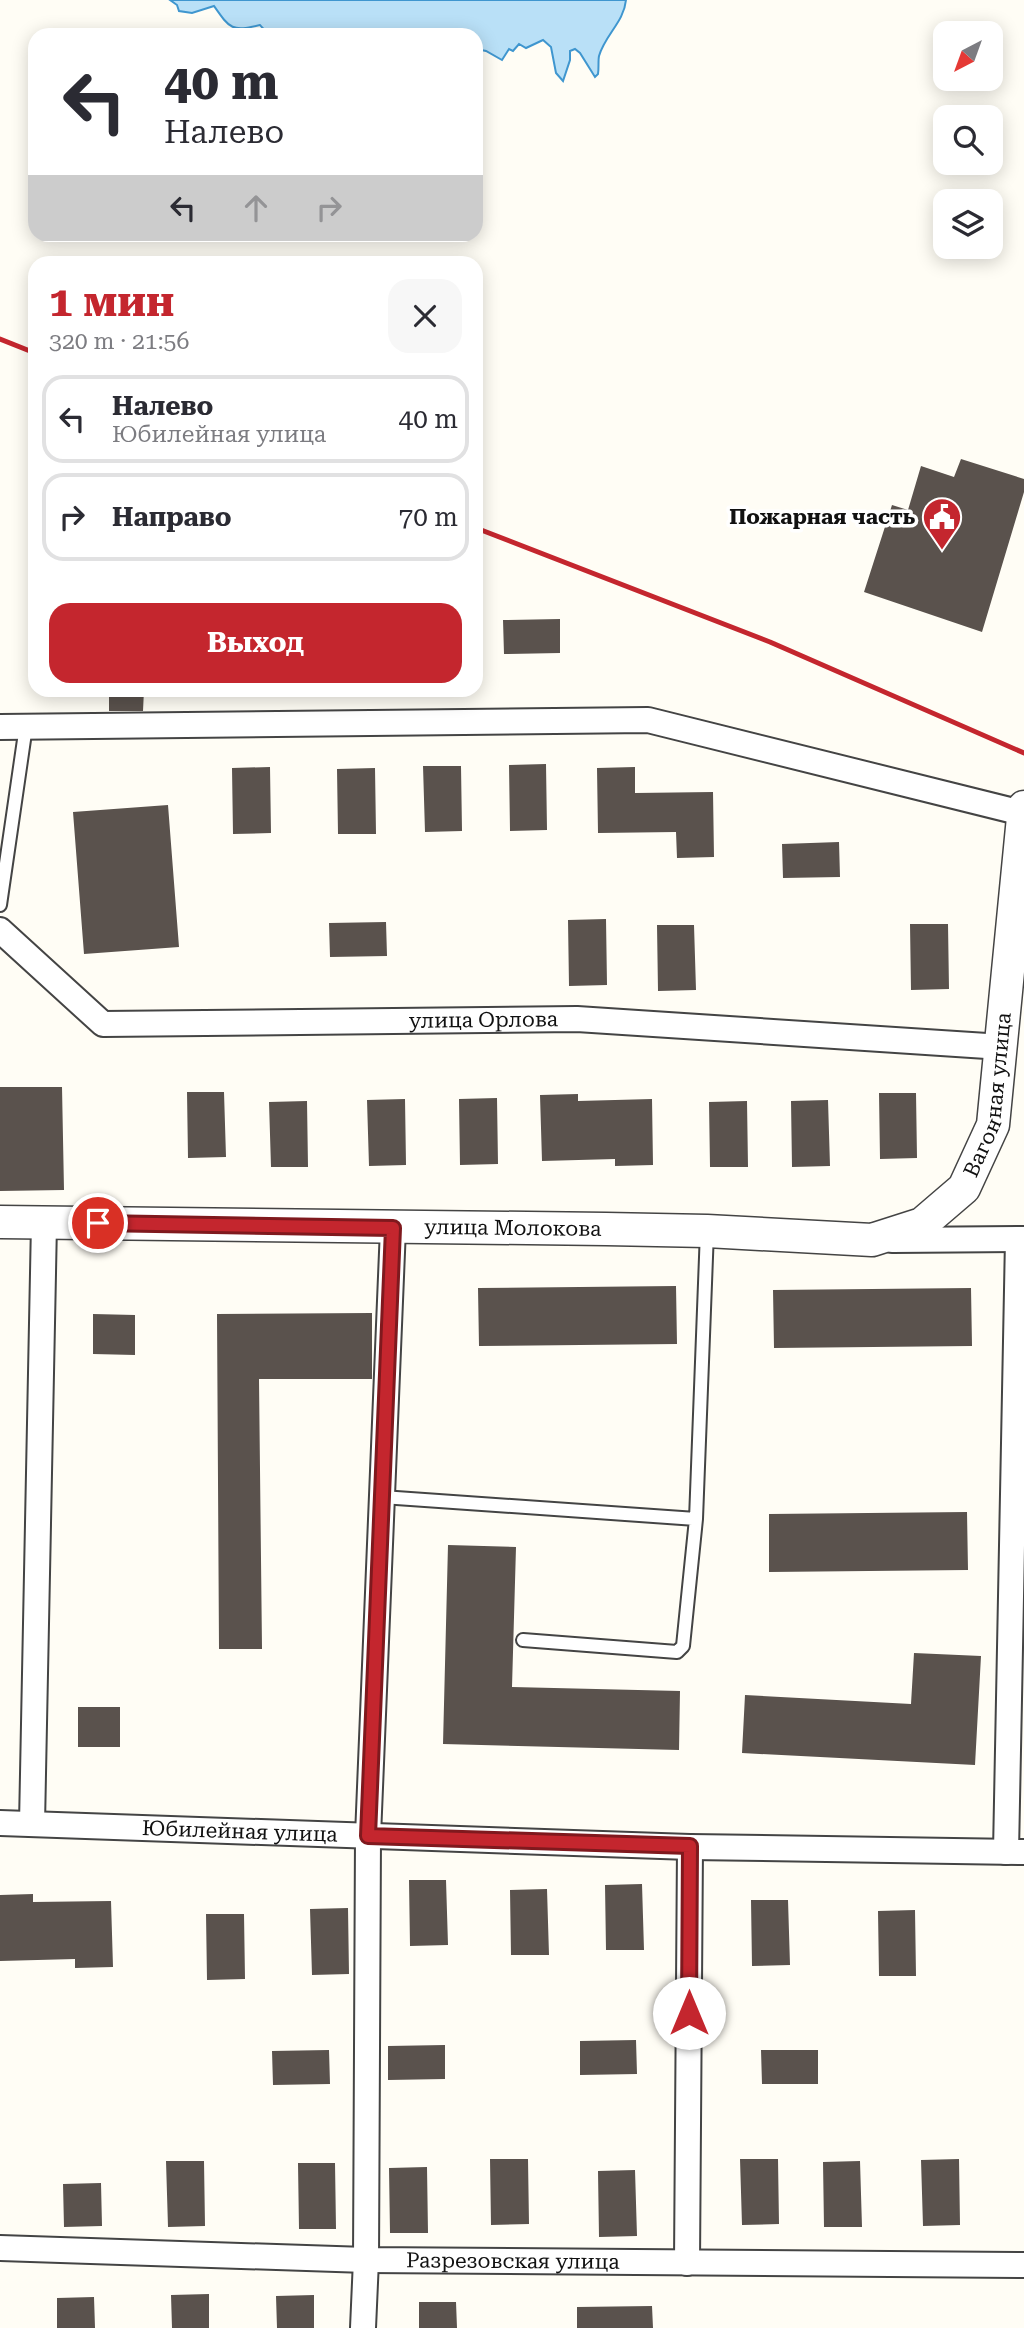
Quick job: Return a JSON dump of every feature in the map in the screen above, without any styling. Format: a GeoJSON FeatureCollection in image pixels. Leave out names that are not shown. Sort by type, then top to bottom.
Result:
{"type":"FeatureCollection","features":[{"type":"Feature","properties":{"kind":"street"},"geometry":{"type":"LineString","coordinates":[[0,727],[648,720],[1023,810]]}},
{"type":"Feature","properties":{"kind":"street","name":"Вагонная улица"},"geometry":{"type":"LineString","coordinates":[[872,1240],[922,1224],[964,1188],[993,1125],[1023,810]]}},
{"type":"Feature","properties":{"kind":"street","name":"улица Орлова"},"geometry":{"type":"LineString","coordinates":[[0,930],[103,1024],[577,1019],[1002,1047]]}},
{"type":"Feature","properties":{"kind":"street","name":"улица Молокова"},"geometry":{"type":"LineString","coordinates":[[0,1222],[707,1231],[872,1240],[1021,1239]]}},
{"type":"Feature","properties":{"kind":"street"},"geometry":{"type":"LineString","coordinates":[[32,1824],[44,1223]]}},
{"type":"Feature","properties":{"kind":"street"},"geometry":{"type":"LineString","coordinates":[[363,2328],[366,2260],[368,1836],[393,1228]]}},
{"type":"Feature","properties":{"kind":"street"},"geometry":{"type":"LineString","coordinates":[[1015,1852],[1021,1239]]}},
{"type":"Feature","properties":{"kind":"street","name":"Юбилейная улица"},"geometry":{"type":"LineString","coordinates":[[0,1823],[690,1846],[1015,1852]]}},
{"type":"Feature","properties":{"kind":"street"},"geometry":{"type":"LineString","coordinates":[[687,2263],[690,1846]]}},
{"type":"Feature","properties":{"kind":"street","name":"Разрезовская улица"},"geometry":{"type":"LineString","coordinates":[[0,2248],[366,2260],[1024,2265]]}},
{"type":"Feature","properties":{"kind":"lane"},"geometry":{"type":"LineString","coordinates":[[0,905],[26,726]]}},
{"type":"Feature","properties":{"kind":"lane"},"geometry":{"type":"LineString","coordinates":[[523,1640],[677,1652],[683,1646],[696,1519],[707,1231]]}},
{"type":"Feature","properties":{"kind":"lane"},"geometry":{"type":"LineString","coordinates":[[382,1497],[696,1519]]}},
{"type":"Feature","properties":{"kind":"water"},"geometry":{"type":"Polygon","coordinates":[[[170,0],[626,0],[622,15],[602,48],[598,74],[595,77],[575,49],[570,51],[563,81],[556,73],[551,47],[543,40],[526,48],[519,44],[513,51],[509,49],[502,60],[483,50],[483,28],[263,28],[260,25],[237,28],[228,24],[214,6],[192,13],[179,11],[177,5],[170,0]]]}},
{"type":"Feature","properties":{"kind":"building","name":"Пожарная часть"},"geometry":{"type":"Polygon","coordinates":[[[961,459],[1024,479],[1024,492],[982,632],[864,592],[892,505],[908,510],[921,466],[954,477],[961,459]]]}},
{"type":"Feature","properties":{"kind":"building"},"geometry":{"type":"Polygon","coordinates":[[[560,619],[560,653],[504,654],[503,620],[560,619]]]}},
{"type":"Feature","properties":{"kind":"building"},"geometry":{"type":"Polygon","coordinates":[[[109,697],[144,697],[143,711],[109,711],[109,697]]]}},
{"type":"Feature","properties":{"kind":"building"},"geometry":{"type":"Polygon","coordinates":[[[546,764],[547,830],[510,831],[509,765],[546,764]]]}},
{"type":"Feature","properties":{"kind":"building"},"geometry":{"type":"Polygon","coordinates":[[[423,766],[461,766],[462,831],[425,832],[423,766]]]}},
{"type":"Feature","properties":{"kind":"building"},"geometry":{"type":"Polygon","coordinates":[[[270,767],[271,833],[233,834],[232,768],[270,767]]]}},
{"type":"Feature","properties":{"kind":"building"},"geometry":{"type":"Polygon","coordinates":[[[635,767],[635,793],[713,792],[714,857],[677,858],[676,832],[598,833],[597,768],[635,767]]]}},
{"type":"Feature","properties":{"kind":"building"},"geometry":{"type":"Polygon","coordinates":[[[375,768],[376,834],[338,834],[337,769],[375,768]]]}},
{"type":"Feature","properties":{"kind":"building"},"geometry":{"type":"Polygon","coordinates":[[[168,805],[179,947],[84,954],[73,812],[168,805]]]}},
{"type":"Feature","properties":{"kind":"building"},"geometry":{"type":"Polygon","coordinates":[[[839,842],[840,877],[783,878],[782,844],[839,842]]]}},
{"type":"Feature","properties":{"kind":"building"},"geometry":{"type":"Polygon","coordinates":[[[606,919],[607,985],[569,986],[568,920],[606,919]]]}},
{"type":"Feature","properties":{"kind":"building"},"geometry":{"type":"Polygon","coordinates":[[[386,922],[387,956],[330,957],[329,923],[386,922]]]}},
{"type":"Feature","properties":{"kind":"building"},"geometry":{"type":"Polygon","coordinates":[[[910,924],[948,924],[949,989],[911,990],[910,924]]]}},
{"type":"Feature","properties":{"kind":"building"},"geometry":{"type":"Polygon","coordinates":[[[657,925],[694,925],[696,990],[658,991],[657,925]]]}},
{"type":"Feature","properties":{"kind":"building"},"geometry":{"type":"Polygon","coordinates":[[[0,1087],[62,1087],[64,1190],[0,1191],[0,1087]]]}},
{"type":"Feature","properties":{"kind":"building"},"geometry":{"type":"Polygon","coordinates":[[[187,1092],[224,1092],[226,1157],[188,1158],[187,1092]]]}},
{"type":"Feature","properties":{"kind":"building"},"geometry":{"type":"Polygon","coordinates":[[[879,1093],[916,1093],[917,1158],[880,1159],[879,1093]]]}},
{"type":"Feature","properties":{"kind":"building"},"geometry":{"type":"Polygon","coordinates":[[[578,1094],[578,1101],[652,1099],[653,1165],[615,1166],[615,1159],[542,1161],[540,1095],[578,1094]]]}},
{"type":"Feature","properties":{"kind":"building"},"geometry":{"type":"Polygon","coordinates":[[[497,1098],[498,1164],[460,1165],[459,1099],[497,1098]]]}},
{"type":"Feature","properties":{"kind":"building"},"geometry":{"type":"Polygon","coordinates":[[[405,1099],[406,1165],[369,1166],[367,1100],[405,1099]]]}},
{"type":"Feature","properties":{"kind":"building"},"geometry":{"type":"Polygon","coordinates":[[[828,1100],[830,1166],[792,1167],[791,1101],[828,1100]]]}},
{"type":"Feature","properties":{"kind":"building"},"geometry":{"type":"Polygon","coordinates":[[[307,1101],[308,1167],[271,1167],[269,1102],[307,1101]]]}},
{"type":"Feature","properties":{"kind":"building"},"geometry":{"type":"Polygon","coordinates":[[[747,1101],[748,1167],[710,1167],[709,1102],[747,1101]]]}},
{"type":"Feature","properties":{"kind":"building"},"geometry":{"type":"Polygon","coordinates":[[[676,1286],[677,1344],[479,1346],[478,1288],[676,1286]]]}},
{"type":"Feature","properties":{"kind":"building"},"geometry":{"type":"Polygon","coordinates":[[[971,1288],[972,1346],[774,1348],[773,1290],[971,1288]]]}},
{"type":"Feature","properties":{"kind":"building"},"geometry":{"type":"Polygon","coordinates":[[[372,1313],[372,1379],[259,1379],[262,1649],[219,1649],[217,1314],[372,1313]]]}},
{"type":"Feature","properties":{"kind":"building"},"geometry":{"type":"Polygon","coordinates":[[[93,1314],[135,1315],[135,1355],[93,1354],[93,1314]]]}},
{"type":"Feature","properties":{"kind":"building"},"geometry":{"type":"Polygon","coordinates":[[[967,1512],[968,1570],[769,1572],[769,1514],[967,1512]]]}},
{"type":"Feature","properties":{"kind":"building"},"geometry":{"type":"Polygon","coordinates":[[[448,1545],[516,1547],[512,1687],[680,1691],[679,1750],[443,1744],[448,1545]]]}},
{"type":"Feature","properties":{"kind":"building"},"geometry":{"type":"Polygon","coordinates":[[[914,1653],[981,1656],[975,1765],[742,1753],[745,1695],[911,1704],[914,1653]]]}},
{"type":"Feature","properties":{"kind":"building"},"geometry":{"type":"Polygon","coordinates":[[[78,1707],[120,1707],[120,1747],[78,1747],[78,1707]]]}},
{"type":"Feature","properties":{"kind":"building"},"geometry":{"type":"Polygon","coordinates":[[[409,1880],[446,1880],[448,1945],[410,1946],[409,1880]]]}},
{"type":"Feature","properties":{"kind":"building"},"geometry":{"type":"Polygon","coordinates":[[[642,1884],[644,1950],[606,1950],[605,1885],[642,1884]]]}},
{"type":"Feature","properties":{"kind":"building"},"geometry":{"type":"Polygon","coordinates":[[[547,1889],[549,1955],[511,1955],[510,1890],[547,1889]]]}},
{"type":"Feature","properties":{"kind":"building"},"geometry":{"type":"Polygon","coordinates":[[[33,1894],[33,1902],[111,1901],[113,1967],[75,1968],[75,1959],[0,1961],[0,1895],[33,1894]]]}},
{"type":"Feature","properties":{"kind":"building"},"geometry":{"type":"Polygon","coordinates":[[[751,1900],[788,1900],[790,1965],[752,1966],[751,1900]]]}},
{"type":"Feature","properties":{"kind":"building"},"geometry":{"type":"Polygon","coordinates":[[[348,1908],[349,1974],[312,1975],[310,1909],[348,1908]]]}},
{"type":"Feature","properties":{"kind":"building"},"geometry":{"type":"Polygon","coordinates":[[[915,1910],[916,1976],[879,1976],[878,1911],[915,1910]]]}},
{"type":"Feature","properties":{"kind":"building"},"geometry":{"type":"Polygon","coordinates":[[[206,1914],[244,1914],[245,1979],[207,1980],[206,1914]]]}},
{"type":"Feature","properties":{"kind":"building"},"geometry":{"type":"Polygon","coordinates":[[[636,2040],[637,2074],[580,2075],[580,2041],[636,2040]]]}},
{"type":"Feature","properties":{"kind":"building"},"geometry":{"type":"Polygon","coordinates":[[[445,2045],[445,2079],[388,2080],[388,2046],[445,2045]]]}},
{"type":"Feature","properties":{"kind":"building"},"geometry":{"type":"Polygon","coordinates":[[[329,2050],[330,2084],[273,2085],[272,2051],[329,2050]]]}},
{"type":"Feature","properties":{"kind":"building"},"geometry":{"type":"Polygon","coordinates":[[[761,2050],[818,2050],[818,2084],[762,2084],[761,2050]]]}},
{"type":"Feature","properties":{"kind":"building"},"geometry":{"type":"Polygon","coordinates":[[[490,2159],[528,2159],[529,2224],[491,2225],[490,2159]]]}},
{"type":"Feature","properties":{"kind":"building"},"geometry":{"type":"Polygon","coordinates":[[[740,2159],[778,2159],[779,2224],[742,2225],[740,2159]]]}},
{"type":"Feature","properties":{"kind":"building"},"geometry":{"type":"Polygon","coordinates":[[[959,2159],[960,2225],[923,2226],[921,2160],[959,2159]]]}},
{"type":"Feature","properties":{"kind":"building"},"geometry":{"type":"Polygon","coordinates":[[[166,2161],[204,2161],[205,2226],[168,2227],[166,2161]]]}},
{"type":"Feature","properties":{"kind":"building"},"geometry":{"type":"Polygon","coordinates":[[[860,2161],[862,2227],[824,2227],[823,2162],[860,2161]]]}},
{"type":"Feature","properties":{"kind":"building"},"geometry":{"type":"Polygon","coordinates":[[[298,2163],[335,2163],[336,2229],[299,2229],[298,2163]]]}},
{"type":"Feature","properties":{"kind":"building"},"geometry":{"type":"Polygon","coordinates":[[[427,2167],[428,2233],[390,2233],[389,2168],[427,2167]]]}},
{"type":"Feature","properties":{"kind":"building"},"geometry":{"type":"Polygon","coordinates":[[[635,2170],[637,2236],[599,2237],[598,2171],[635,2170]]]}},
{"type":"Feature","properties":{"kind":"building"},"geometry":{"type":"Polygon","coordinates":[[[101,2183],[102,2226],[64,2227],[63,2184],[101,2183]]]}},
{"type":"Feature","properties":{"kind":"building"},"geometry":{"type":"Polygon","coordinates":[[[209,2294],[209,2328],[172,2328],[171,2295],[209,2294]]]}},
{"type":"Feature","properties":{"kind":"building"},"geometry":{"type":"Polygon","coordinates":[[[314,2295],[314,2328],[277,2328],[276,2296],[314,2295]]]}},
{"type":"Feature","properties":{"kind":"building"},"geometry":{"type":"Polygon","coordinates":[[[94,2297],[95,2328],[57,2328],[57,2298],[94,2297]]]}},
{"type":"Feature","properties":{"kind":"building"},"geometry":{"type":"Polygon","coordinates":[[[419,2302],[456,2302],[457,2328],[419,2328],[419,2302]]]}},
{"type":"Feature","properties":{"kind":"building"},"geometry":{"type":"Polygon","coordinates":[[[652,2306],[653,2328],[577,2328],[577,2307],[652,2306]]]}},
{"type":"Feature","properties":{"kind":"railway"},"geometry":{"type":"LineString","coordinates":[[0,339],[28,350]]}},
{"type":"Feature","properties":{"kind":"railway"},"geometry":{"type":"LineString","coordinates":[[483,531],[770,642],[1024,753]]}},
{"type":"Feature","properties":{"kind":"place","name":"Пожарная часть"},"geometry":{"type":"Point","coordinates":[942,551]}},
{"type":"Feature","properties":{"kind":"route"},"geometry":{"type":"LineString","coordinates":[[98,1223],[393,1228],[368,1836],[690,1846],[689,2013]]}}]}
